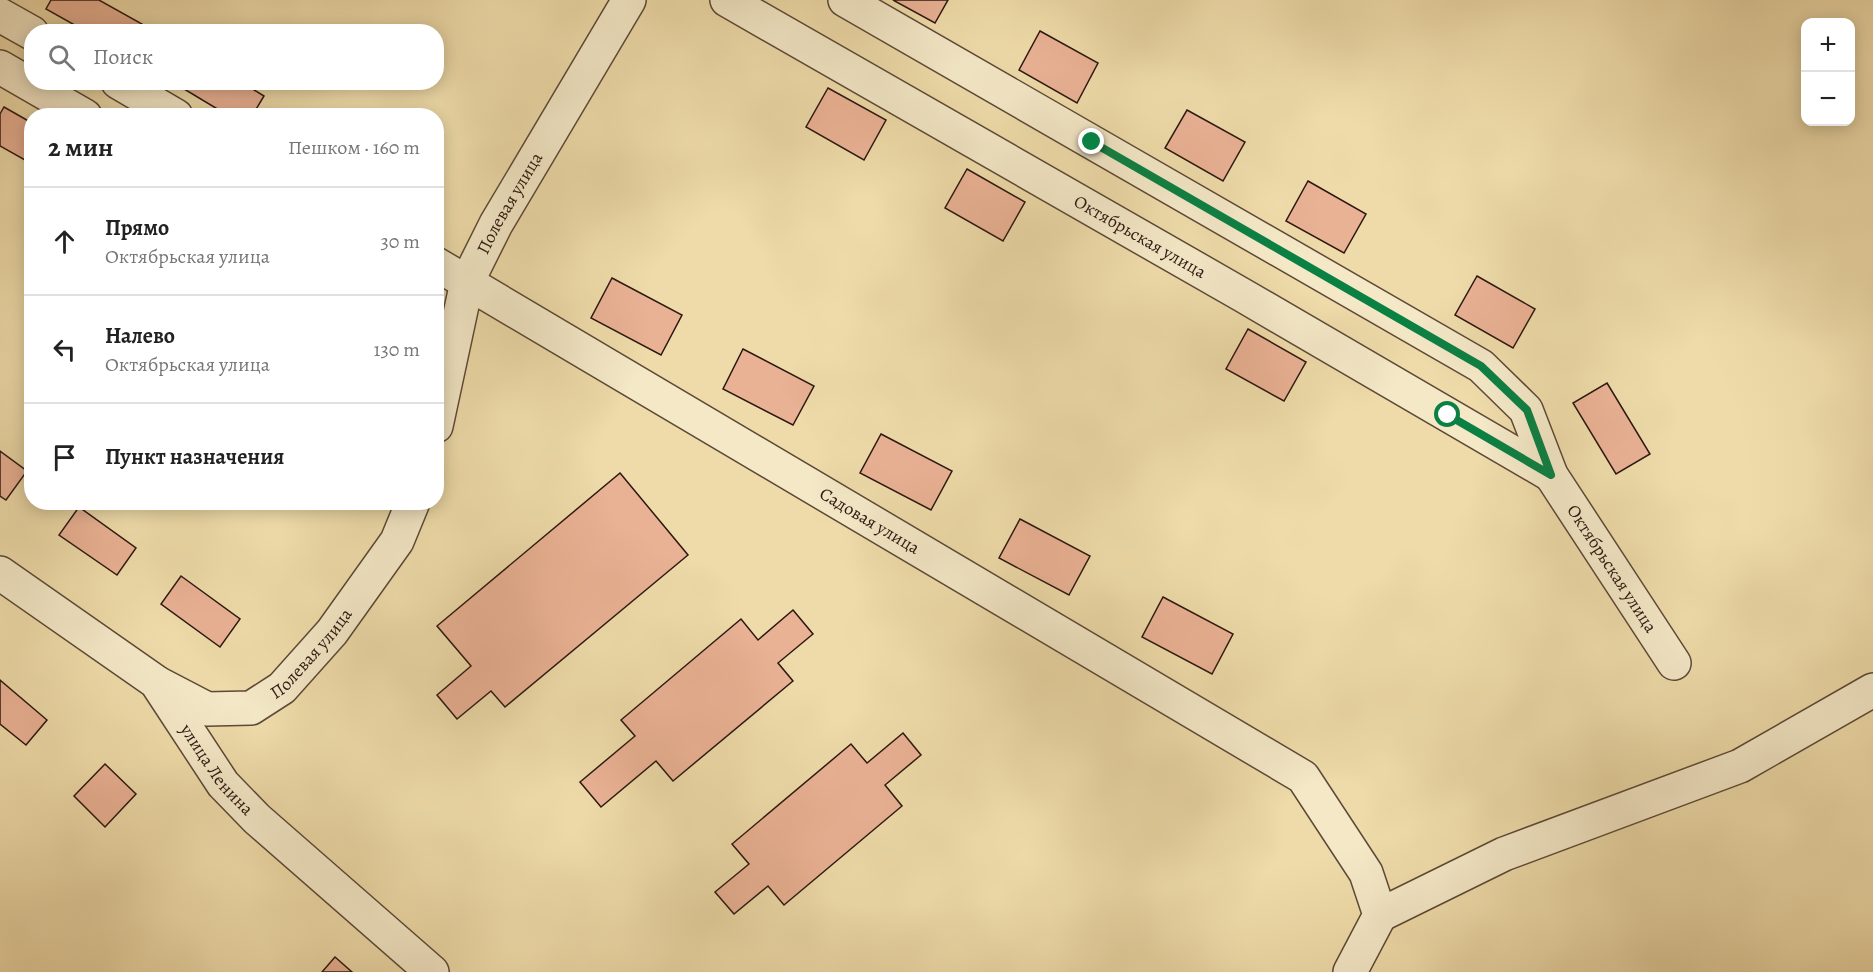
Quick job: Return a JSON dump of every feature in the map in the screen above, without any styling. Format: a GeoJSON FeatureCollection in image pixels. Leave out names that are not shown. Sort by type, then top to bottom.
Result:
{"type":"FeatureCollection","features":[{"type":"Feature","properties":{"kind":"street","name":"Полевая улица"},"geometry":{"type":"LineString","coordinates":[[444,357],[467,282],[496,224],[629,0]]}},
{"type":"Feature","properties":{"kind":"street","name":"Октябрьская улица"},"geometry":{"type":"LineString","coordinates":[[726,0],[1551,475]]}},
{"type":"Feature","properties":{"kind":"street","name":"Октябрьская улица"},"geometry":{"type":"LineString","coordinates":[[845,0],[1481,366],[1527,410],[1551,475],[1674,663]]}},
{"type":"Feature","properties":{"kind":"street"},"geometry":{"type":"LineString","coordinates":[[0,15],[24,28]]}},
{"type":"Feature","properties":{"kind":"street"},"geometry":{"type":"LineString","coordinates":[[0,67],[24,81]]}},
{"type":"Feature","properties":{"kind":"street"},"geometry":{"type":"LineString","coordinates":[[40,90],[71,108]]}},
{"type":"Feature","properties":{"kind":"street"},"geometry":{"type":"LineString","coordinates":[[132,90],[162,108]]}},
{"type":"Feature","properties":{"kind":"street","name":"Садовая улица"},"geometry":{"type":"LineString","coordinates":[[444,269],[1303,777],[1366,873],[1380,915]]}},
{"type":"Feature","properties":{"kind":"street","name":"Полевая улица"},"geometry":{"type":"LineString","coordinates":[[156,682],[207,709],[251,708],[282,688],[332,632],[397,541],[410,510]]}},
{"type":"Feature","properties":{"kind":"street","name":"улица Ленина"},"geometry":{"type":"LineString","coordinates":[[0,573],[156,682],[223,784],[257,819],[432,972]]}},
{"type":"Feature","properties":{"kind":"street"},"geometry":{"type":"LineString","coordinates":[[1350,972],[1380,915],[1504,854],[1740,766],[1873,690]]}},
{"type":"Feature","properties":{"kind":"building"},"geometry":{"type":"Polygon","coordinates":[[[51,0],[99,0],[142,24],[73,24],[46,9],[51,0]]]}},
{"type":"Feature","properties":{"kind":"building"},"geometry":{"type":"Polygon","coordinates":[[[893,0],[948,0],[935,23],[893,0]]]}},
{"type":"Feature","properties":{"kind":"building"},"geometry":{"type":"Polygon","coordinates":[[[1040,31],[1098,63],[1077,103],[1019,70],[1040,31]]]}},
{"type":"Feature","properties":{"kind":"building"},"geometry":{"type":"Polygon","coordinates":[[[828,88],[886,120],[864,160],[806,127],[828,88]]]}},
{"type":"Feature","properties":{"kind":"building"},"geometry":{"type":"Polygon","coordinates":[[[186,90],[254,90],[264,96],[257,108],[216,108],[186,90]]]}},
{"type":"Feature","properties":{"kind":"building"},"geometry":{"type":"Polygon","coordinates":[[[4,107],[24,118],[24,160],[0,146],[0,114],[4,107]]]}},
{"type":"Feature","properties":{"kind":"building"},"geometry":{"type":"Polygon","coordinates":[[[1187,110],[1245,142],[1223,181],[1165,148],[1187,110]]]}},
{"type":"Feature","properties":{"kind":"building"},"geometry":{"type":"Polygon","coordinates":[[[967,169],[1025,202],[1003,241],[945,208],[967,169]]]}},
{"type":"Feature","properties":{"kind":"building"},"geometry":{"type":"Polygon","coordinates":[[[1308,181],[1366,214],[1344,253],[1286,221],[1308,181]]]}},
{"type":"Feature","properties":{"kind":"building"},"geometry":{"type":"Polygon","coordinates":[[[1477,276],[1535,309],[1513,348],[1455,315],[1477,276]]]}},
{"type":"Feature","properties":{"kind":"building"},"geometry":{"type":"Polygon","coordinates":[[[612,278],[682,315],[661,355],[591,318],[612,278]]]}},
{"type":"Feature","properties":{"kind":"building"},"geometry":{"type":"Polygon","coordinates":[[[1248,329],[1306,362],[1284,401],[1226,369],[1248,329]]]}},
{"type":"Feature","properties":{"kind":"building"},"geometry":{"type":"Polygon","coordinates":[[[743,349],[814,386],[793,425],[723,389],[743,349]]]}},
{"type":"Feature","properties":{"kind":"building"},"geometry":{"type":"Polygon","coordinates":[[[1607,383],[1650,454],[1616,474],[1573,403],[1607,383]]]}},
{"type":"Feature","properties":{"kind":"building"},"geometry":{"type":"Polygon","coordinates":[[[881,434],[952,471],[931,510],[860,473],[881,434]]]}},
{"type":"Feature","properties":{"kind":"building"},"geometry":{"type":"Polygon","coordinates":[[[0,451],[24,469],[24,475],[6,500],[0,496],[0,451]]]}},
{"type":"Feature","properties":{"kind":"building"},"geometry":{"type":"Polygon","coordinates":[[[620,473],[688,555],[505,707],[491,691],[457,719],[437,695],[471,666],[437,626],[620,473]]]}},
{"type":"Feature","properties":{"kind":"building"},"geometry":{"type":"Polygon","coordinates":[[[77,510],[83,510],[136,548],[117,575],[59,535],[77,510]]]}},
{"type":"Feature","properties":{"kind":"building"},"geometry":{"type":"Polygon","coordinates":[[[1020,519],[1090,556],[1069,595],[999,558],[1020,519]]]}},
{"type":"Feature","properties":{"kind":"building"},"geometry":{"type":"Polygon","coordinates":[[[181,576],[240,619],[220,647],[161,604],[181,576]]]}},
{"type":"Feature","properties":{"kind":"building"},"geometry":{"type":"Polygon","coordinates":[[[1163,597],[1233,634],[1212,674],[1142,637],[1163,597]]]}},
{"type":"Feature","properties":{"kind":"building"},"geometry":{"type":"Polygon","coordinates":[[[793,610],[813,634],[778,663],[793,681],[673,781],[656,761],[601,807],[580,782],[635,736],[621,720],[741,619],[758,640],[793,610]]]}},
{"type":"Feature","properties":{"kind":"building"},"geometry":{"type":"Polygon","coordinates":[[[0,680],[47,720],[26,745],[0,724],[0,680]]]}},
{"type":"Feature","properties":{"kind":"building"},"geometry":{"type":"Polygon","coordinates":[[[903,733],[921,755],[885,785],[902,806],[784,905],[768,886],[734,914],[715,892],[749,864],[732,844],[851,744],[867,763],[903,733]]]}},
{"type":"Feature","properties":{"kind":"building"},"geometry":{"type":"Polygon","coordinates":[[[105,764],[136,794],[105,827],[74,796],[105,764]]]}},
{"type":"Feature","properties":{"kind":"building"},"geometry":{"type":"Polygon","coordinates":[[[335,957],[352,972],[322,972],[335,957]]]}},
{"type":"Feature","properties":{"kind":"route"},"geometry":{"type":"LineString","coordinates":[[1092,142],[1481,366],[1527,410],[1551,475],[1448,415]]}}]}
